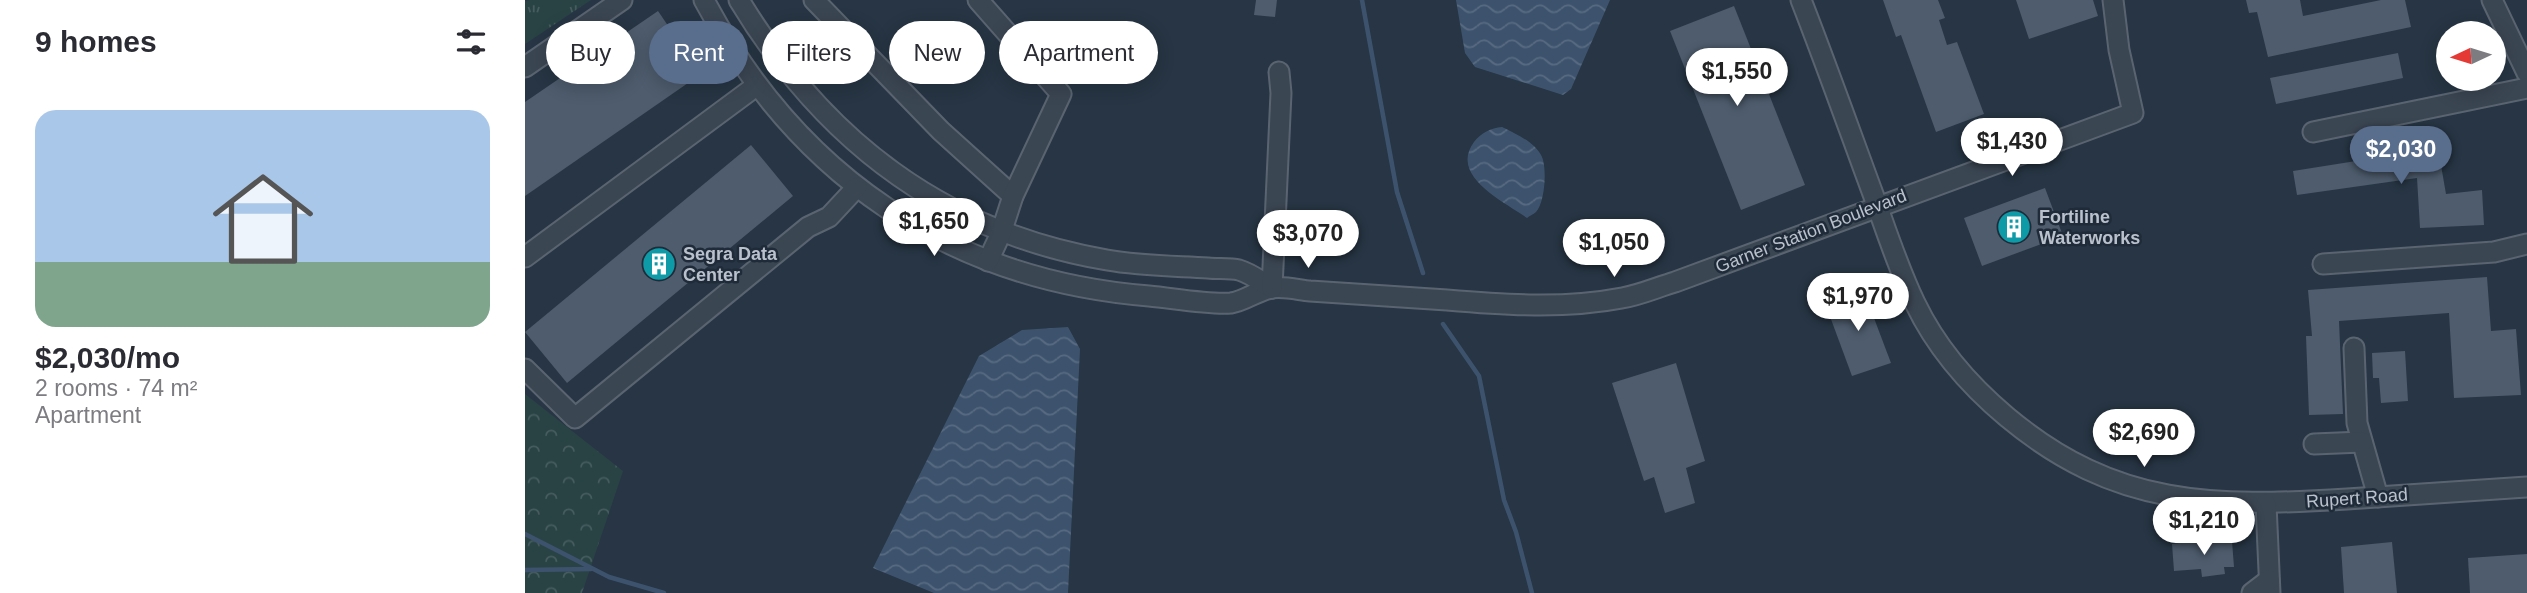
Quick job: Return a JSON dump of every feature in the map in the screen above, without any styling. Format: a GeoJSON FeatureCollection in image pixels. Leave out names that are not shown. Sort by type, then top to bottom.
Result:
{"type":"FeatureCollection","features":[{"type":"Feature","properties":{"kind":"street"},"geometry":{"type":"LineString","coordinates":[[525,66],[622,0]]}},
{"type":"Feature","properties":{"kind":"street","name":"Garner Station Boulevard"},"geometry":{"type":"LineString","coordinates":[[704,0],[723,36],[756,86],[788,124],[828,163],[857,187],[916,226],[988,261],[1073,287],[1232,303],[1272,288],[1492,304],[1566,305],[1624,298],[1675,282],[2133,113],[2122,64],[2113,0]]}},
{"type":"Feature","properties":{"kind":"street","name":"Garner Station Boulevard"},"geometry":{"type":"LineString","coordinates":[[739,0],[794,81],[830,121],[867,154],[910,185],[1001,233],[1108,261],[1240,270],[1272,288]]}},
{"type":"Feature","properties":{"kind":"street"},"geometry":{"type":"LineString","coordinates":[[814,0],[941,131],[1013,196]]}},
{"type":"Feature","properties":{"kind":"street"},"geometry":{"type":"LineString","coordinates":[[978,0],[1061,94],[1013,196],[988,261]]}},
{"type":"Feature","properties":{"kind":"street","name":"Rupert Road"},"geometry":{"type":"LineString","coordinates":[[1801,0],[1916,304],[1934,336],[1978,391],[2026,433],[2083,467],[2133,487],[2165,496],[2213,503],[2266,504],[2527,487]]}},
{"type":"Feature","properties":{"kind":"street"},"geometry":{"type":"LineString","coordinates":[[2492,0],[2527,74]]}},
{"type":"Feature","properties":{"kind":"street"},"geometry":{"type":"LineString","coordinates":[[1272,288],[1281,93],[1279,72]]}},
{"type":"Feature","properties":{"kind":"street"},"geometry":{"type":"LineString","coordinates":[[525,257],[756,86]]}},
{"type":"Feature","properties":{"kind":"street"},"geometry":{"type":"LineString","coordinates":[[2313,132],[2527,88]]}},
{"type":"Feature","properties":{"kind":"street"},"geometry":{"type":"LineString","coordinates":[[525,369],[575,418],[808,226],[829,216],[857,187]]}},
{"type":"Feature","properties":{"kind":"street"},"geometry":{"type":"LineString","coordinates":[[2323,264],[2494,252],[2527,244]]}},
{"type":"Feature","properties":{"kind":"street"},"geometry":{"type":"LineString","coordinates":[[2354,348],[2357,423],[2378,497]]}},
{"type":"Feature","properties":{"kind":"street"},"geometry":{"type":"LineString","coordinates":[[2313,444],[2362,442]]}},
{"type":"Feature","properties":{"kind":"street"},"geometry":{"type":"LineString","coordinates":[[2252,593],[2269,586],[2266,504]]}},
{"type":"Feature","properties":{"kind":"green space"},"geometry":{"type":"Polygon","coordinates":[[[591,0],[560,21],[546,21],[546,30],[525,44],[525,1],[591,0]]]}},
{"type":"Feature","properties":{"kind":"green space"},"geometry":{"type":"Polygon","coordinates":[[[525,394],[623,471],[582,593],[525,593],[525,394]]]}},
{"type":"Feature","properties":{"kind":"water"},"geometry":{"type":"Polygon","coordinates":[[[1456,0],[1610,0],[1571,89],[1563,95],[1475,67],[1465,53],[1456,0]]]}},
{"type":"Feature","properties":{"kind":"water"},"geometry":{"type":"Polygon","coordinates":[[[1502,127],[1530,143],[1544,162],[1541,201],[1536,212],[1527,218],[1482,186],[1473,177],[1468,166],[1468,154],[1474,142],[1494,128],[1502,127]]]}},
{"type":"Feature","properties":{"kind":"water"},"geometry":{"type":"Polygon","coordinates":[[[1068,327],[1080,349],[1068,593],[934,593],[873,568],[979,356],[1022,330],[1068,327]]]}},
{"type":"Feature","properties":{"kind":"building"},"geometry":{"type":"Polygon","coordinates":[[[1256,0],[1277,0],[1275,17],[1254,15],[1256,0]]]}},
{"type":"Feature","properties":{"kind":"building"},"geometry":{"type":"Polygon","coordinates":[[[1883,0],[1938,0],[1945,18],[1939,20],[1947,45],[1957,42],[1984,114],[1936,132],[1901,35],[1896,37],[1883,0]]]}},
{"type":"Feature","properties":{"kind":"building"},"geometry":{"type":"Polygon","coordinates":[[[2016,0],[2093,0],[2098,16],[2029,39],[2016,0]]]}},
{"type":"Feature","properties":{"kind":"building"},"geometry":{"type":"Polygon","coordinates":[[[2246,0],[2300,0],[2303,16],[2381,0],[2405,0],[2411,27],[2268,57],[2257,12],[2249,13],[2246,0]]]}},
{"type":"Feature","properties":{"kind":"building"},"geometry":{"type":"Polygon","coordinates":[[[1734,6],[1805,185],[1741,210],[1670,31],[1734,6]]]}},
{"type":"Feature","properties":{"kind":"building"},"geometry":{"type":"Polygon","coordinates":[[[658,11],[665,21],[649,21],[649,84],[687,84],[525,196],[525,102],[551,84],[635,84],[635,27],[658,11]]]}},
{"type":"Feature","properties":{"kind":"building"},"geometry":{"type":"Polygon","coordinates":[[[2398,53],[2403,78],[2276,104],[2270,78],[2398,53]]]}},
{"type":"Feature","properties":{"kind":"building","name":"Segra Data Center"},"geometry":{"type":"Polygon","coordinates":[[[751,145],[793,196],[567,383],[525,332],[751,145]]]}},
{"type":"Feature","properties":{"kind":"building"},"geometry":{"type":"Polygon","coordinates":[[[2438,148],[2446,194],[2482,190],[2484,225],[2420,228],[2417,178],[2297,195],[2293,171],[2438,148]]]}},
{"type":"Feature","properties":{"kind":"building","name":"Fortiline Waterworks"},"geometry":{"type":"Polygon","coordinates":[[[2045,188],[2063,236],[1982,266],[1964,218],[2045,188]]]}},
{"type":"Feature","properties":{"kind":"building"},"geometry":{"type":"Polygon","coordinates":[[[2487,277],[2491,331],[2516,329],[2521,395],[2454,398],[2449,313],[2339,321],[2343,414],[2309,415],[2306,336],[2312,336],[2308,290],[2487,277]]]}},
{"type":"Feature","properties":{"kind":"building"},"geometry":{"type":"Polygon","coordinates":[[[1863,289],[1891,363],[1852,376],[1825,303],[1863,289]]]}},
{"type":"Feature","properties":{"kind":"building"},"geometry":{"type":"Polygon","coordinates":[[[2405,351],[2408,401],[2381,403],[2379,378],[2373,378],[2372,353],[2405,351]]]}},
{"type":"Feature","properties":{"kind":"building"},"geometry":{"type":"Polygon","coordinates":[[[1676,363],[1705,461],[1686,468],[1695,503],[1665,513],[1654,477],[1644,481],[1612,383],[1676,363]]]}},
{"type":"Feature","properties":{"kind":"building"},"geometry":{"type":"Polygon","coordinates":[[[2211,539],[2211,542],[2232,541],[2234,567],[2224,567],[2225,574],[2202,577],[2201,569],[2174,571],[2172,544],[2211,539]]]}},
{"type":"Feature","properties":{"kind":"building"},"geometry":{"type":"Polygon","coordinates":[[[2392,542],[2397,593],[2344,593],[2341,547],[2392,542]]]}},
{"type":"Feature","properties":{"kind":"building"},"geometry":{"type":"Polygon","coordinates":[[[2527,554],[2527,593],[2470,593],[2468,558],[2527,554]]]}},
{"type":"Feature","properties":{"kind":"waterway"},"geometry":{"type":"LineString","coordinates":[[1362,0],[1397,192],[1423,273]]}},
{"type":"Feature","properties":{"kind":"waterway"},"geometry":{"type":"LineString","coordinates":[[1443,324],[1479,376],[1504,500],[1516,532],[1532,593]]}},
{"type":"Feature","properties":{"kind":"waterway"},"geometry":{"type":"LineString","coordinates":[[525,534],[609,577],[664,593]]}},
{"type":"Feature","properties":{"kind":"waterway"},"geometry":{"type":"LineString","coordinates":[[525,570],[591,569]]}},
{"type":"Feature","properties":{"kind":"place","name":"Fortiline Waterworks"},"geometry":{"type":"Point","coordinates":[2014,227]}},
{"type":"Feature","properties":{"kind":"place","name":"Segra Data Center"},"geometry":{"type":"Point","coordinates":[659,264]}}]}
